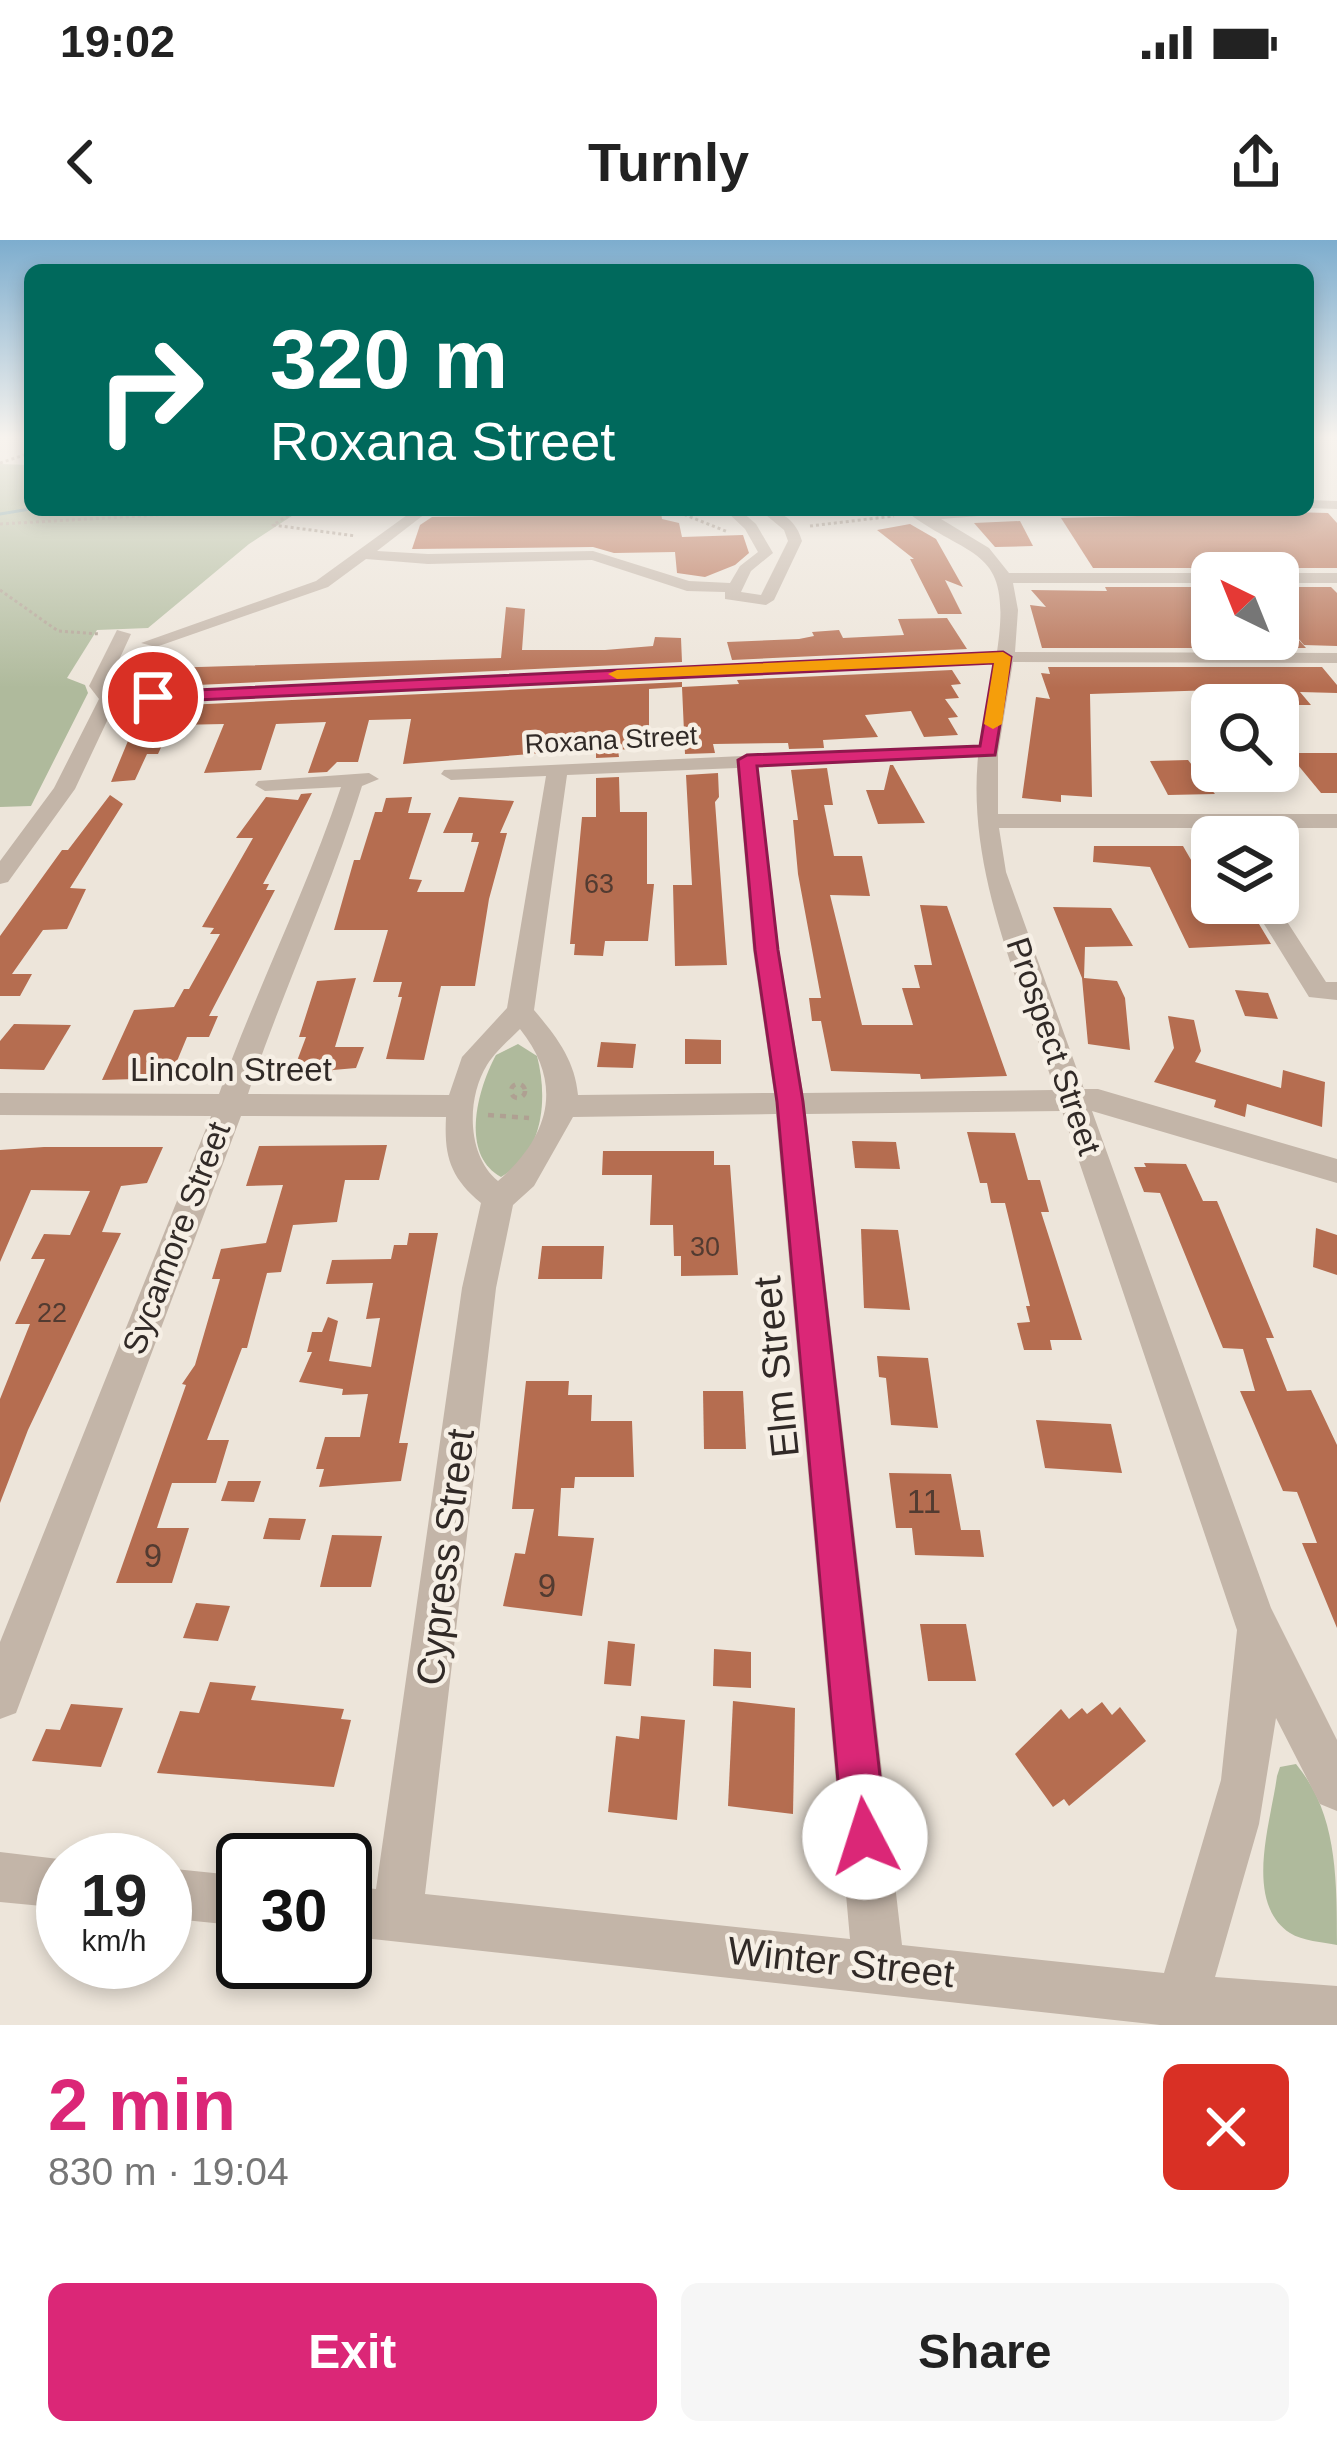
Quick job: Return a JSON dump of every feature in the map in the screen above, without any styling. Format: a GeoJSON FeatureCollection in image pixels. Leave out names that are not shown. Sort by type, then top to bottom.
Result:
{"type":"FeatureCollection","features":[{"type":"Feature","properties":{"kind":"street"},"geometry":{"type":"LineString","coordinates":[[151,643],[322,584],[406,521]]}},
{"type":"Feature","properties":{"kind":"street"},"geometry":{"type":"LineString","coordinates":[[745,521],[764,548],[762,560],[745,569],[731,596],[766,600],[792,551],[791,528],[782,521]]}},
{"type":"Feature","properties":{"kind":"street"},"geometry":{"type":"LineString","coordinates":[[932,521],[972,544],[1005,578],[1191,578]]}},
{"type":"Feature","properties":{"kind":"street"},"geometry":{"type":"LineString","coordinates":[[764,548],[792,551]]}},
{"type":"Feature","properties":{"kind":"street"},"geometry":{"type":"LineString","coordinates":[[361,554],[428,559],[593,555],[687,586],[732,589]]}},
{"type":"Feature","properties":{"kind":"street","name":"Prospect Street"},"geometry":{"type":"LineString","coordinates":[[1005,578],[1009,595],[988,751],[985,821],[994,872],[1251,1612],[1279,1679],[1337,1787]]}},
{"type":"Feature","properties":{"kind":"street"},"geometry":{"type":"LineString","coordinates":[[1299,578],[1337,578]]}},
{"type":"Feature","properties":{"kind":"street"},"geometry":{"type":"LineString","coordinates":[[107,699],[98,686],[100,674],[123,634]]}},
{"type":"Feature","properties":{"kind":"street"},"geometry":{"type":"LineString","coordinates":[[107,699],[1003,657],[1337,658]]}},
{"type":"Feature","properties":{"kind":"street"},"geometry":{"type":"LineString","coordinates":[[0,878],[64,789],[107,699]]}},
{"type":"Feature","properties":{"kind":"street","name":"Roxana Street"},"geometry":{"type":"LineString","coordinates":[[451,774],[988,751]]}},
{"type":"Feature","properties":{"kind":"street","name":"Elm Street"},"geometry":{"type":"LineString","coordinates":[[747,760],[766,950],[790,1102],[878,1966]]}},
{"type":"Feature","properties":{"kind":"street"},"geometry":{"type":"LineString","coordinates":[[498,1199],[470,1176],[459,1152],[472,1064],[520,1011],[557,770]]}},
{"type":"Feature","properties":{"kind":"street","name":"Sycamore Street"},"geometry":{"type":"LineString","coordinates":[[0,1697],[208,1167],[226,1106],[361,780],[265,785]]}},
{"type":"Feature","properties":{"kind":"street"},"geometry":{"type":"LineString","coordinates":[[985,821],[1191,828]]}},
{"type":"Feature","properties":{"kind":"street"},"geometry":{"type":"LineString","coordinates":[[1299,824],[1337,821]]}},
{"type":"Feature","properties":{"kind":"street"},"geometry":{"type":"LineString","coordinates":[[1278,924],[1328,991]]}},
{"type":"Feature","properties":{"kind":"street"},"geometry":{"type":"LineString","coordinates":[[520,1011],[548,1045],[562,1076],[553,1112],[790,1102],[1072,1099],[1120,1103],[1337,1172]]}},
{"type":"Feature","properties":{"kind":"street","name":"Lincoln Street"},"geometry":{"type":"LineString","coordinates":[[0,1104],[468,1110]]}},
{"type":"Feature","properties":{"kind":"street","name":"Cypress Street"},"geometry":{"type":"LineString","coordinates":[[398,1916],[479,1288],[498,1199],[524,1177],[553,1112]]}},
{"type":"Feature","properties":{"kind":"street","name":"Prospect Street"},"geometry":{"type":"LineString","coordinates":[[1168,2008],[1240,1812],[1254,1736],[1251,1612]]}},
{"type":"Feature","properties":{"kind":"street"},"geometry":{"type":"LineString","coordinates":[[0,1877],[36,1880]]}},
{"type":"Feature","properties":{"kind":"street","name":"Winter Street"},"geometry":{"type":"LineString","coordinates":[[372,1913],[878,1966],[1168,2008],[1337,2012]]}},
{"type":"Feature","properties":{"kind":"path"},"geometry":{"type":"LineString","coordinates":[[0,524],[48,521]]}},
{"type":"Feature","properties":{"kind":"path"},"geometry":{"type":"LineString","coordinates":[[279,521],[273,525],[380,539]]}},
{"type":"Feature","properties":{"kind":"path"},"geometry":{"type":"LineString","coordinates":[[0,590],[58,631],[123,634]]}},
{"type":"Feature","properties":{"kind":"path"},"geometry":{"type":"LineString","coordinates":[[512,1114],[516,1097]]}},
{"type":"Feature","properties":{"kind":"path"},"geometry":{"type":"LineString","coordinates":[[468,1110],[553,1112]]}},
{"type":"Feature","properties":{"kind":"green space"},"geometry":{"type":"Polygon","coordinates":[[[0,521],[284,521],[249,544],[148,628],[97,630],[67,678],[85,685],[88,693],[31,806],[0,807],[0,521]]]}},
{"type":"Feature","properties":{"kind":"green space"},"geometry":{"type":"Polygon","coordinates":[[[518,1044],[537,1056],[542,1106],[526,1154],[501,1177],[480,1153],[476,1120],[483,1085],[496,1055],[518,1044]]]}},
{"type":"Feature","properties":{"kind":"green space"},"geometry":{"type":"Polygon","coordinates":[[[1296,1764],[1320,1803],[1332,1847],[1337,1945],[1290,1933],[1267,1902],[1264,1860],[1277,1776],[1280,1767],[1296,1764]]]}},
{"type":"Feature","properties":{"kind":"building"},"geometry":{"type":"Polygon","coordinates":[[[426,521],[672,521],[679,523],[682,537],[743,535],[749,553],[735,565],[705,577],[677,573],[675,552],[614,553],[593,547],[412,549],[426,521]]]}},
{"type":"Feature","properties":{"kind":"building"},"geometry":{"type":"Polygon","coordinates":[[[1020,521],[1033,546],[995,547],[974,523],[1020,521]]]}},
{"type":"Feature","properties":{"kind":"building"},"geometry":{"type":"Polygon","coordinates":[[[1063,521],[1337,523],[1337,568],[1299,568],[1299,552],[1191,552],[1191,568],[1093,568],[1063,521]]]}},
{"type":"Feature","properties":{"kind":"building"},"geometry":{"type":"Polygon","coordinates":[[[910,524],[936,539],[963,587],[945,580],[962,614],[938,614],[910,559],[914,559],[877,530],[910,524]]]}},
{"type":"Feature","properties":{"kind":"building"},"geometry":{"type":"Polygon","coordinates":[[[1105,587],[1191,587],[1191,648],[1042,648],[1030,605],[1046,607],[1031,590],[1107,591],[1105,587]]]}},
{"type":"Feature","properties":{"kind":"building"},"geometry":{"type":"Polygon","coordinates":[[[1299,587],[1331,587],[1337,593],[1337,646],[1304,645],[1299,639],[1299,587]]]}},
{"type":"Feature","properties":{"kind":"building"},"geometry":{"type":"Polygon","coordinates":[[[506,607],[525,609],[522,650],[605,650],[653,646],[655,637],[681,638],[682,662],[155,687],[166,668],[501,658],[506,607]]]}},
{"type":"Feature","properties":{"kind":"building"},"geometry":{"type":"Polygon","coordinates":[[[947,618],[967,649],[732,660],[727,642],[799,639],[814,636],[812,632],[839,630],[843,638],[904,635],[898,619],[947,618]]]}},
{"type":"Feature","properties":{"kind":"building"},"geometry":{"type":"Polygon","coordinates":[[[1048,667],[1322,667],[1337,685],[1337,693],[1300,692],[1311,705],[1299,705],[1299,684],[1191,684],[1191,691],[1090,694],[1092,797],[1061,795],[1061,802],[1022,798],[1036,697],[1050,699],[1041,673],[1050,674],[1048,667]]]}},
{"type":"Feature","properties":{"kind":"building"},"geometry":{"type":"Polygon","coordinates":[[[952,670],[961,684],[951,685],[959,698],[945,699],[958,717],[948,718],[958,735],[924,737],[911,711],[865,715],[878,737],[823,740],[824,748],[789,749],[788,743],[713,744],[715,753],[685,754],[682,687],[952,670]]]}},
{"type":"Feature","properties":{"kind":"building"},"geometry":{"type":"Polygon","coordinates":[[[682,682],[682,687],[649,689],[649,747],[618,750],[619,757],[596,758],[596,749],[403,764],[411,719],[369,720],[358,762],[337,762],[327,772],[308,773],[326,722],[276,724],[261,770],[204,773],[224,724],[175,725],[158,754],[147,754],[135,780],[111,782],[142,707],[682,682]]]}},
{"type":"Feature","properties":{"kind":"building"},"geometry":{"type":"Polygon","coordinates":[[[1299,753],[1337,753],[1337,793],[1321,793],[1299,766],[1299,753]]]}},
{"type":"Feature","properties":{"kind":"building"},"geometry":{"type":"Polygon","coordinates":[[[1188,760],[1191,792],[1215,794],[1168,795],[1150,761],[1188,760]]]}},
{"type":"Feature","properties":{"kind":"building"},"geometry":{"type":"Polygon","coordinates":[[[890,765],[925,823],[878,824],[866,790],[884,790],[890,765]]]}},
{"type":"Feature","properties":{"kind":"building"},"geometry":{"type":"Polygon","coordinates":[[[827,768],[833,805],[824,805],[834,856],[862,856],[870,896],[830,895],[862,1025],[913,1025],[902,988],[920,988],[914,965],[932,965],[920,905],[947,906],[1007,1076],[921,1079],[920,1074],[831,1071],[821,1021],[812,1021],[809,998],[821,998],[798,874],[793,820],[798,820],[791,770],[827,768]]]}},
{"type":"Feature","properties":{"kind":"building"},"geometry":{"type":"Polygon","coordinates":[[[718,773],[715,802],[727,965],[675,966],[673,885],[692,885],[686,775],[718,773]]]}},
{"type":"Feature","properties":{"kind":"building"},"geometry":{"type":"Polygon","coordinates":[[[619,777],[620,812],[647,812],[647,884],[654,884],[648,941],[605,941],[603,956],[574,955],[575,944],[570,944],[582,817],[596,817],[596,778],[619,777]]]}},
{"type":"Feature","properties":{"kind":"building"},"geometry":{"type":"Polygon","coordinates":[[[312,793],[263,884],[269,884],[266,890],[275,890],[209,1016],[218,1016],[209,1037],[187,1037],[170,1078],[102,1080],[134,1010],[174,1007],[184,989],[189,989],[220,934],[210,934],[214,928],[202,927],[253,838],[236,838],[266,797],[298,800],[301,794],[312,793]]]}},
{"type":"Feature","properties":{"kind":"building"},"geometry":{"type":"Polygon","coordinates":[[[110,795],[123,804],[70,888],[86,889],[67,929],[43,930],[12,974],[32,974],[20,996],[0,996],[0,936],[62,850],[68,850],[110,795]]]}},
{"type":"Feature","properties":{"kind":"building"},"geometry":{"type":"Polygon","coordinates":[[[412,797],[408,813],[431,813],[409,879],[422,880],[417,892],[464,892],[479,842],[471,842],[473,833],[443,833],[459,797],[514,801],[500,833],[507,833],[489,899],[475,986],[441,986],[424,1060],[386,1059],[402,997],[398,997],[402,982],[373,982],[388,930],[334,930],[354,860],[360,860],[375,812],[382,812],[386,798],[412,797]]]}},
{"type":"Feature","properties":{"kind":"building"},"geometry":{"type":"Polygon","coordinates":[[[1094,846],[1183,846],[1191,860],[1191,924],[1259,924],[1271,944],[1189,948],[1150,867],[1093,862],[1094,846]]]}},
{"type":"Feature","properties":{"kind":"building"},"geometry":{"type":"Polygon","coordinates":[[[1053,907],[1111,908],[1133,946],[1085,947],[1084,978],[1117,981],[1125,998],[1130,1050],[1088,1044],[1082,978],[1053,907]]]}},
{"type":"Feature","properties":{"kind":"building"},"geometry":{"type":"Polygon","coordinates":[[[356,978],[335,1047],[364,1047],[356,1068],[333,1070],[330,1078],[291,1077],[306,1037],[299,1037],[317,981],[356,978]]]}},
{"type":"Feature","properties":{"kind":"building"},"geometry":{"type":"Polygon","coordinates":[[[1235,990],[1268,993],[1278,1019],[1245,1016],[1235,990]]]}},
{"type":"Feature","properties":{"kind":"building"},"geometry":{"type":"Polygon","coordinates":[[[1168,1016],[1194,1020],[1201,1051],[1195,1062],[1281,1088],[1283,1070],[1325,1082],[1322,1127],[1247,1104],[1245,1117],[1214,1107],[1216,1100],[1154,1082],[1174,1048],[1168,1016]]]}},
{"type":"Feature","properties":{"kind":"building"},"geometry":{"type":"Polygon","coordinates":[[[14,1024],[71,1025],[44,1070],[0,1069],[0,1041],[14,1024]]]}},
{"type":"Feature","properties":{"kind":"building"},"geometry":{"type":"Polygon","coordinates":[[[685,1039],[721,1040],[721,1064],[685,1064],[685,1039]]]}},
{"type":"Feature","properties":{"kind":"building"},"geometry":{"type":"Polygon","coordinates":[[[601,1042],[636,1044],[633,1068],[597,1067],[601,1042]]]}},
{"type":"Feature","properties":{"kind":"building"},"geometry":{"type":"Polygon","coordinates":[[[967,1132],[1015,1133],[1028,1180],[1040,1180],[1049,1212],[1041,1212],[1082,1340],[1050,1340],[1052,1350],[1024,1350],[1017,1323],[1030,1322],[1026,1306],[1030,1306],[1005,1203],[991,1203],[987,1183],[980,1183],[967,1132]]]}},
{"type":"Feature","properties":{"kind":"building"},"geometry":{"type":"Polygon","coordinates":[[[852,1141],[896,1142],[900,1169],[855,1168],[852,1141]]]}},
{"type":"Feature","properties":{"kind":"building"},"geometry":{"type":"Polygon","coordinates":[[[387,1145],[379,1180],[345,1180],[337,1222],[293,1225],[281,1272],[267,1273],[247,1348],[242,1348],[207,1440],[229,1440],[216,1483],[172,1483],[157,1528],[189,1528],[172,1583],[116,1583],[186,1385],[182,1384],[195,1365],[220,1279],[212,1279],[221,1249],[266,1243],[283,1185],[246,1186],[259,1146],[387,1145]]]}},
{"type":"Feature","properties":{"kind":"building"},"geometry":{"type":"Polygon","coordinates":[[[163,1147],[147,1183],[121,1186],[102,1232],[121,1233],[28,1430],[0,1503],[0,1399],[30,1324],[15,1324],[45,1259],[31,1259],[44,1234],[70,1235],[90,1191],[31,1190],[0,1262],[0,1150],[163,1147]]]}},
{"type":"Feature","properties":{"kind":"building"},"geometry":{"type":"Polygon","coordinates":[[[603,1151],[714,1151],[714,1165],[730,1165],[738,1275],[681,1276],[681,1256],[674,1256],[673,1225],[650,1225],[652,1175],[602,1175],[603,1151]]]}},
{"type":"Feature","properties":{"kind":"building"},"geometry":{"type":"Polygon","coordinates":[[[1144,1163],[1186,1164],[1203,1201],[1217,1201],[1274,1338],[1266,1338],[1287,1391],[1311,1390],[1337,1445],[1337,1628],[1302,1543],[1317,1543],[1297,1492],[1283,1491],[1240,1391],[1255,1391],[1243,1349],[1223,1348],[1160,1193],[1144,1192],[1134,1167],[1146,1167],[1144,1163]]]}},
{"type":"Feature","properties":{"kind":"building"},"geometry":{"type":"Polygon","coordinates":[[[1316,1228],[1337,1235],[1337,1275],[1313,1267],[1316,1228]]]}},
{"type":"Feature","properties":{"kind":"building"},"geometry":{"type":"Polygon","coordinates":[[[861,1229],[898,1230],[910,1310],[864,1308],[861,1229]]]}},
{"type":"Feature","properties":{"kind":"building"},"geometry":{"type":"Polygon","coordinates":[[[409,1233],[438,1233],[399,1443],[408,1443],[401,1481],[319,1487],[324,1469],[316,1469],[325,1437],[360,1437],[368,1394],[342,1395],[343,1389],[299,1382],[312,1352],[307,1352],[312,1332],[322,1332],[328,1317],[338,1321],[329,1361],[371,1367],[380,1318],[366,1319],[373,1283],[326,1284],[332,1260],[391,1259],[394,1245],[407,1245],[409,1233]]]}},
{"type":"Feature","properties":{"kind":"building"},"geometry":{"type":"Polygon","coordinates":[[[542,1246],[604,1246],[602,1279],[538,1279],[542,1246]]]}},
{"type":"Feature","properties":{"kind":"building"},"geometry":{"type":"Polygon","coordinates":[[[877,1356],[928,1358],[938,1428],[891,1425],[886,1378],[879,1377],[877,1356]]]}},
{"type":"Feature","properties":{"kind":"building"},"geometry":{"type":"Polygon","coordinates":[[[526,1381],[569,1381],[568,1395],[592,1395],[591,1421],[632,1421],[634,1477],[575,1477],[574,1488],[561,1488],[558,1536],[594,1538],[582,1616],[503,1606],[515,1553],[525,1554],[534,1509],[512,1509],[526,1381]]]}},
{"type":"Feature","properties":{"kind":"building"},"geometry":{"type":"Polygon","coordinates":[[[703,1391],[743,1391],[746,1449],[704,1449],[703,1391]]]}},
{"type":"Feature","properties":{"kind":"building"},"geometry":{"type":"Polygon","coordinates":[[[1036,1420],[1111,1424],[1122,1473],[1045,1468],[1036,1420]]]}},
{"type":"Feature","properties":{"kind":"building"},"geometry":{"type":"Polygon","coordinates":[[[889,1473],[951,1474],[961,1530],[980,1530],[984,1557],[915,1555],[912,1528],[896,1528],[889,1473]]]}},
{"type":"Feature","properties":{"kind":"building"},"geometry":{"type":"Polygon","coordinates":[[[228,1481],[261,1481],[254,1502],[221,1501],[228,1481]]]}},
{"type":"Feature","properties":{"kind":"building"},"geometry":{"type":"Polygon","coordinates":[[[269,1518],[306,1519],[300,1540],[263,1539],[269,1518]]]}},
{"type":"Feature","properties":{"kind":"building"},"geometry":{"type":"Polygon","coordinates":[[[332,1535],[382,1536],[371,1587],[320,1587],[332,1535]]]}},
{"type":"Feature","properties":{"kind":"building"},"geometry":{"type":"Polygon","coordinates":[[[196,1603],[230,1606],[218,1641],[183,1638],[196,1603]]]}},
{"type":"Feature","properties":{"kind":"building"},"geometry":{"type":"Polygon","coordinates":[[[920,1624],[966,1624],[976,1681],[928,1681],[920,1624]]]}},
{"type":"Feature","properties":{"kind":"building"},"geometry":{"type":"Polygon","coordinates":[[[608,1641],[635,1644],[631,1686],[604,1684],[608,1641]]]}},
{"type":"Feature","properties":{"kind":"building"},"geometry":{"type":"Polygon","coordinates":[[[714,1649],[751,1652],[751,1688],[713,1686],[714,1649]]]}},
{"type":"Feature","properties":{"kind":"building"},"geometry":{"type":"Polygon","coordinates":[[[210,1682],[256,1686],[251,1700],[344,1709],[341,1719],[351,1720],[334,1787],[157,1773],[180,1711],[199,1713],[210,1682]]]}},
{"type":"Feature","properties":{"kind":"building"},"geometry":{"type":"Polygon","coordinates":[[[733,1701],[795,1708],[793,1814],[728,1806],[733,1701]]]}},
{"type":"Feature","properties":{"kind":"building"},"geometry":{"type":"Polygon","coordinates":[[[1102,1702],[1112,1715],[1120,1707],[1146,1741],[1069,1806],[1064,1799],[1053,1807],[1015,1754],[1061,1709],[1069,1719],[1082,1708],[1087,1714],[1102,1702]]]}},
{"type":"Feature","properties":{"kind":"building"},"geometry":{"type":"Polygon","coordinates":[[[71,1704],[123,1708],[101,1767],[32,1761],[46,1729],[60,1730],[71,1704]]]}},
{"type":"Feature","properties":{"kind":"building"},"geometry":{"type":"Polygon","coordinates":[[[641,1716],[685,1720],[677,1820],[608,1812],[616,1736],[639,1739],[641,1716]]]}},
{"type":"Feature","properties":{"kind":"slow traffic"},"geometry":{"type":"LineString","coordinates":[[617,674],[1003,657],[993,724]]}},
{"type":"Feature","properties":{"kind":"route"},"geometry":{"type":"LineString","coordinates":[[153,697],[1003,657],[988,751],[747,760],[766,950],[790,1102],[865,1837]]}}]}
